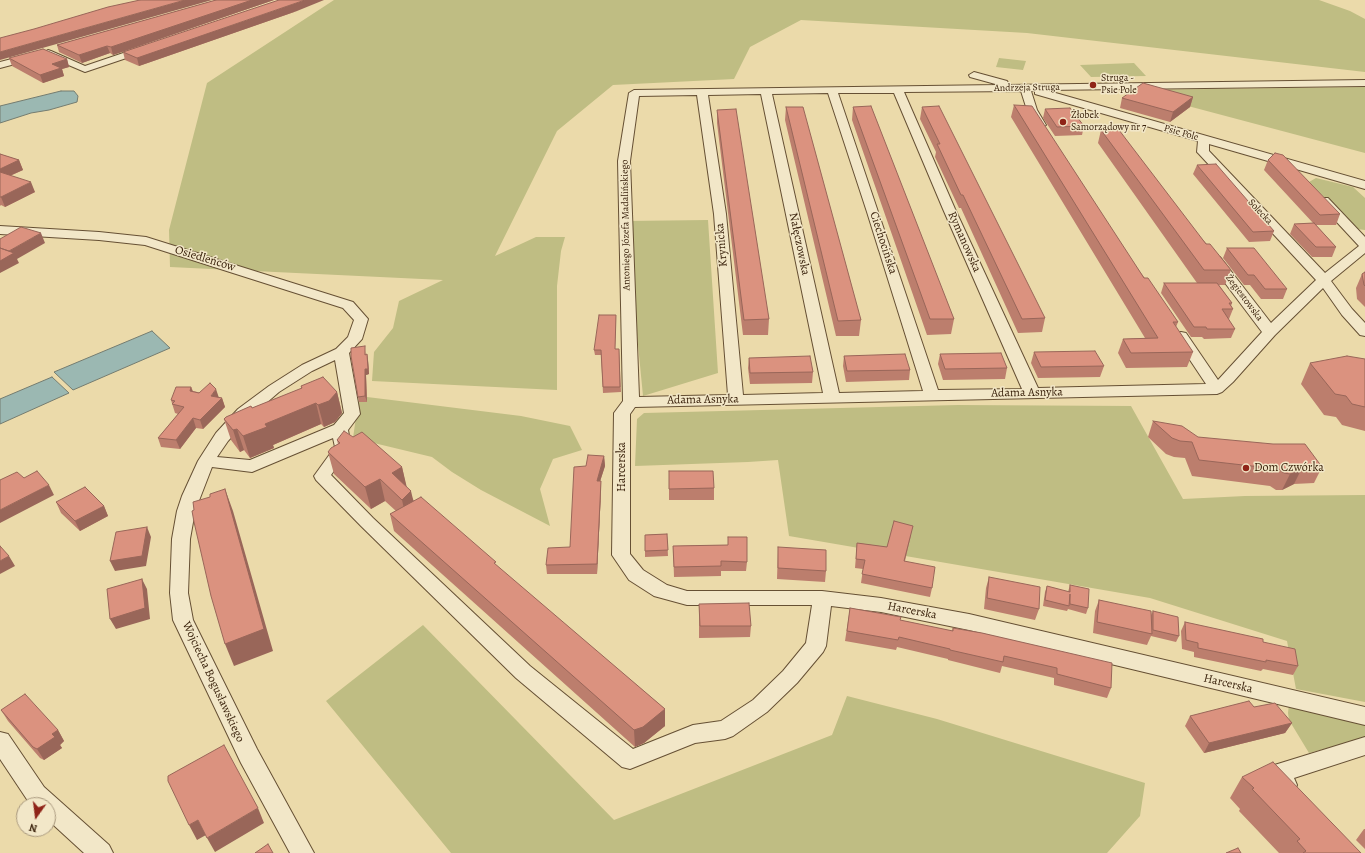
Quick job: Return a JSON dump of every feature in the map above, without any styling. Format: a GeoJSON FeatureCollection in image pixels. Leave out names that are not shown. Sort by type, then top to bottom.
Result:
{"type":"FeatureCollection","features":[{"type":"Feature","properties":{"kind":"street"},"geometry":{"type":"LineString","coordinates":[[47,52],[85,69],[153,46]]}},
{"type":"Feature","properties":{"kind":"street"},"geometry":{"type":"LineString","coordinates":[[0,65],[61,48]]}},
{"type":"Feature","properties":{"kind":"street","name":"Psie Pole"},"geometry":{"type":"LineString","coordinates":[[974,75],[1025,88],[1365,185]]}},
{"type":"Feature","properties":{"kind":"street","name":"Andrzeja Struga"},"geometry":{"type":"LineString","coordinates":[[702,92],[1365,83]]}},
{"type":"Feature","properties":{"kind":"street"},"geometry":{"type":"LineString","coordinates":[[1025,88],[1032,110],[1046,132]]}},
{"type":"Feature","properties":{"kind":"street","name":"Rymanowska"},"geometry":{"type":"LineString","coordinates":[[898,90],[949,209],[1032,393]]}},
{"type":"Feature","properties":{"kind":"street","name":"Ciechocińska"},"geometry":{"type":"LineString","coordinates":[[832,91],[932,395]]}},
{"type":"Feature","properties":{"kind":"street","name":"Krynicka"},"geometry":{"type":"LineString","coordinates":[[702,92],[720,214],[736,399]]}},
{"type":"Feature","properties":{"kind":"street","name":"Antoniego Józefa Madalińskiego"},"geometry":{"type":"LineString","coordinates":[[631,402],[624,161],[634,93],[702,92]]}},
{"type":"Feature","properties":{"kind":"street","name":"Nałęczowska"},"geometry":{"type":"LineString","coordinates":[[766,92],[832,397]]}},
{"type":"Feature","properties":{"kind":"street"},"geometry":{"type":"LineString","coordinates":[[1102,111],[1111,123]]}},
{"type":"Feature","properties":{"kind":"street","name":"Solecka"},"geometry":{"type":"LineString","coordinates":[[1204,140],[1204,152],[1324,280],[1347,312],[1365,332]]}},
{"type":"Feature","properties":{"kind":"street"},"geometry":{"type":"LineString","coordinates":[[1293,165],[1303,178]]}},
{"type":"Feature","properties":{"kind":"street"},"geometry":{"type":"LineString","coordinates":[[1173,324],[1217,389],[1228,379],[1270,332],[1324,280],[1365,246],[1314,190]]}},
{"type":"Feature","properties":{"kind":"street","name":"Osiedleńców"},"geometry":{"type":"LineString","coordinates":[[0,230],[99,236],[146,241],[348,305],[361,319],[355,339],[341,352]]}},
{"type":"Feature","properties":{"kind":"street","name":"Żegiestowska"},"geometry":{"type":"LineString","coordinates":[[1208,252],[1270,332]]}},
{"type":"Feature","properties":{"kind":"street"},"geometry":{"type":"LineString","coordinates":[[206,461],[252,466],[340,429],[352,414],[341,352]]}},
{"type":"Feature","properties":{"kind":"street","name":"Wojciecha Bogusławskiego"},"geometry":{"type":"LineString","coordinates":[[302,853],[249,756],[183,620],[178,593],[181,539],[186,511],[191,496],[206,461],[222,437],[244,413],[259,401],[307,368],[341,352]]}},
{"type":"Feature","properties":{"kind":"street","name":"Adama Asnyka"},"geometry":{"type":"LineString","coordinates":[[631,402],[1217,389]]}},
{"type":"Feature","properties":{"kind":"street","name":"Harcerska"},"geometry":{"type":"LineString","coordinates":[[631,402],[622,413],[621,555],[636,575],[661,591],[687,598],[822,598],[881,605],[969,622],[1365,716]]}},
{"type":"Feature","properties":{"kind":"street"},"geometry":{"type":"LineString","coordinates":[[340,429],[343,447],[322,476],[367,522],[523,672],[630,760],[693,734],[725,730],[760,706],[790,676],[816,646],[822,598]]}},
{"type":"Feature","properties":{"kind":"street"},"geometry":{"type":"LineString","coordinates":[[0,741],[39,797]]}},
{"type":"Feature","properties":{"kind":"street"},"geometry":{"type":"LineString","coordinates":[[1297,797],[1276,774],[1365,746]]}},
{"type":"Feature","properties":{"kind":"street"},"geometry":{"type":"LineString","coordinates":[[56,812],[101,853]]}},
{"type":"Feature","properties":{"kind":"shaded area"},"geometry":{"type":"Polygon","coordinates":[[[334,0],[1319,0],[1350,11],[1365,19],[1365,72],[1027,33],[801,20],[750,47],[734,79],[613,85],[557,131],[495,256],[536,237],[565,237],[561,251],[557,286],[557,390],[372,381],[374,352],[393,328],[399,301],[443,280],[170,267],[169,230],[207,83],[334,0]]]}},
{"type":"Feature","properties":{"kind":"shaded area"},"geometry":{"type":"Polygon","coordinates":[[[999,58],[1026,61],[1023,70],[996,67],[999,58]]]}},
{"type":"Feature","properties":{"kind":"shaded area"},"geometry":{"type":"Polygon","coordinates":[[[1134,63],[1146,76],[1091,77],[1080,65],[1134,63]]]}},
{"type":"Feature","properties":{"kind":"shaded area"},"geometry":{"type":"Polygon","coordinates":[[[1365,87],[1365,153],[1132,90],[1365,87]]]}},
{"type":"Feature","properties":{"kind":"shaded area"},"geometry":{"type":"Polygon","coordinates":[[[1316,178],[1353,187],[1365,198],[1365,230],[1357,229],[1351,225],[1309,182],[1316,178]]]}},
{"type":"Feature","properties":{"kind":"shaded area"},"geometry":{"type":"Polygon","coordinates":[[[708,220],[718,373],[643,396],[626,221],[708,220]]]}},
{"type":"Feature","properties":{"kind":"shaded area"},"geometry":{"type":"Polygon","coordinates":[[[359,396],[521,416],[570,426],[582,450],[553,459],[540,489],[550,526],[481,490],[452,472],[432,457],[353,438],[359,396]]]}},
{"type":"Feature","properties":{"kind":"shaded area"},"geometry":{"type":"Polygon","coordinates":[[[958,405],[1131,406],[1183,499],[1245,496],[1365,495],[1365,702],[1296,689],[1287,641],[1150,598],[789,536],[778,460],[635,466],[637,419],[644,413],[958,405]]]}},
{"type":"Feature","properties":{"kind":"shaded area"},"geometry":{"type":"Polygon","coordinates":[[[423,625],[614,820],[832,735],[847,696],[937,719],[1145,783],[1140,816],[1107,853],[451,853],[326,701],[423,625]]]}},
{"type":"Feature","properties":{"kind":"shaded area"},"geometry":{"type":"Polygon","coordinates":[[[1289,704],[1365,723],[1365,738],[1309,753],[1289,720],[1289,704]]]}},
{"type":"Feature","properties":{"kind":"water"},"geometry":{"type":"Polygon","coordinates":[[[61,91],[74,91],[78,96],[77,102],[49,110],[31,113],[0,123],[0,106],[61,91]]]}},
{"type":"Feature","properties":{"kind":"water"},"geometry":{"type":"Polygon","coordinates":[[[152,331],[170,348],[73,390],[54,372],[152,331]]]}},
{"type":"Feature","properties":{"kind":"water"},"geometry":{"type":"Polygon","coordinates":[[[52,377],[69,393],[0,424],[0,399],[52,377]]]}},
{"type":"Feature","properties":{"kind":"building"},"geometry":{"type":"Polygon","coordinates":[[[140,0],[185,0],[0,52],[0,38],[108,7],[140,0]]]}},
{"type":"Feature","properties":{"kind":"building"},"geometry":{"type":"Polygon","coordinates":[[[216,0],[252,0],[111,47],[107,46],[79,55],[57,45],[216,0]]]}},
{"type":"Feature","properties":{"kind":"building"},"geometry":{"type":"Polygon","coordinates":[[[279,0],[305,0],[137,58],[123,52],[279,0]]]}},
{"type":"Feature","properties":{"kind":"building"},"geometry":{"type":"Polygon","coordinates":[[[43,49],[67,59],[52,64],[61,68],[40,75],[9,58],[43,49]]]}},
{"type":"Feature","properties":{"kind":"building"},"geometry":{"type":"Polygon","coordinates":[[[1143,83],[1193,97],[1173,112],[1122,98],[1143,83]]]}},
{"type":"Feature","properties":{"kind":"building"},"geometry":{"type":"Polygon","coordinates":[[[1014,105],[1032,106],[1144,278],[1148,278],[1178,322],[1173,322],[1193,352],[1131,353],[1123,339],[1158,338],[1014,105]]]}},
{"type":"Feature","properties":{"kind":"building"},"geometry":{"type":"Polygon","coordinates":[[[871,106],[954,319],[930,319],[853,107],[871,106]]]}},
{"type":"Feature","properties":{"kind":"building"},"geometry":{"type":"Polygon","coordinates":[[[939,106],[1045,318],[1022,319],[963,195],[961,195],[937,144],[940,144],[922,107],[939,106]]]}},
{"type":"Feature","properties":{"kind":"building"},"geometry":{"type":"Polygon","coordinates":[[[786,107],[803,107],[861,320],[838,321],[786,107]]]}},
{"type":"Feature","properties":{"kind":"building"},"geometry":{"type":"Polygon","coordinates":[[[1070,108],[1084,126],[1057,127],[1045,109],[1070,108]]]}},
{"type":"Feature","properties":{"kind":"building"},"geometry":{"type":"Polygon","coordinates":[[[736,109],[769,319],[744,320],[717,110],[736,109]]]}},
{"type":"Feature","properties":{"kind":"building"},"geometry":{"type":"Polygon","coordinates":[[[1101,130],[1119,130],[1206,244],[1210,244],[1231,270],[1204,270],[1101,130]]]}},
{"type":"Feature","properties":{"kind":"building"},"geometry":{"type":"Polygon","coordinates":[[[1275,153],[1283,155],[1340,214],[1320,215],[1268,160],[1275,153]]]}},
{"type":"Feature","properties":{"kind":"building"},"geometry":{"type":"Polygon","coordinates":[[[0,154],[19,160],[0,169],[0,154]]]}},
{"type":"Feature","properties":{"kind":"building"},"geometry":{"type":"Polygon","coordinates":[[[1216,164],[1274,231],[1253,232],[1197,165],[1216,164]]]}},
{"type":"Feature","properties":{"kind":"building"},"geometry":{"type":"Polygon","coordinates":[[[0,172],[31,182],[0,197],[0,172]]]}},
{"type":"Feature","properties":{"kind":"building"},"geometry":{"type":"Polygon","coordinates":[[[1314,223],[1336,247],[1316,247],[1294,224],[1314,223]]]}},
{"type":"Feature","properties":{"kind":"building"},"geometry":{"type":"Polygon","coordinates":[[[21,227],[41,233],[9,251],[0,248],[0,239],[21,227]]]}},
{"type":"Feature","properties":{"kind":"building"},"geometry":{"type":"Polygon","coordinates":[[[0,248],[14,253],[0,261],[0,248]]]}},
{"type":"Feature","properties":{"kind":"building"},"geometry":{"type":"Polygon","coordinates":[[[1227,248],[1254,248],[1287,289],[1265,289],[1254,275],[1248,275],[1227,248]]]}},
{"type":"Feature","properties":{"kind":"building"},"geometry":{"type":"Polygon","coordinates":[[[1365,272],[1365,286],[1362,274],[1365,272]]]}},
{"type":"Feature","properties":{"kind":"building"},"geometry":{"type":"Polygon","coordinates":[[[1164,283],[1217,283],[1232,303],[1229,303],[1233,309],[1222,309],[1235,329],[1207,329],[1206,327],[1194,327],[1164,283]]]}},
{"type":"Feature","properties":{"kind":"building"},"geometry":{"type":"Polygon","coordinates":[[[599,315],[616,315],[615,349],[619,349],[620,387],[603,387],[601,350],[594,350],[599,315]]]}},
{"type":"Feature","properties":{"kind":"building"},"geometry":{"type":"Polygon","coordinates":[[[365,346],[368,369],[365,369],[365,396],[358,397],[351,348],[365,346]]]}},
{"type":"Feature","properties":{"kind":"building"},"geometry":{"type":"Polygon","coordinates":[[[1095,351],[1104,366],[1041,367],[1034,352],[1095,351]]]}},
{"type":"Feature","properties":{"kind":"building"},"geometry":{"type":"Polygon","coordinates":[[[1001,353],[1007,368],[945,369],[940,354],[1001,353]]]}},
{"type":"Feature","properties":{"kind":"building"},"geometry":{"type":"Polygon","coordinates":[[[905,354],[910,370],[847,371],[844,356],[905,354]]]}},
{"type":"Feature","properties":{"kind":"building"},"geometry":{"type":"Polygon","coordinates":[[[810,356],[813,372],[750,373],[749,358],[810,356]]]}},
{"type":"Feature","properties":{"kind":"building"},"geometry":{"type":"Polygon","coordinates":[[[1347,356],[1365,359],[1365,407],[1352,404],[1346,396],[1335,394],[1310,363],[1347,356]]]}},
{"type":"Feature","properties":{"kind":"building"},"geometry":{"type":"Polygon","coordinates":[[[323,377],[337,392],[329,401],[318,405],[316,403],[265,424],[267,427],[243,436],[237,429],[233,430],[224,419],[251,406],[252,408],[302,388],[301,386],[323,377]]]}},
{"type":"Feature","properties":{"kind":"building"},"geometry":{"type":"Polygon","coordinates":[[[210,383],[216,389],[211,396],[222,398],[200,420],[193,418],[176,440],[158,438],[184,407],[172,404],[175,401],[171,400],[176,387],[191,387],[190,391],[199,393],[210,383]]]}},
{"type":"Feature","properties":{"kind":"building"},"geometry":{"type":"Polygon","coordinates":[[[1153,421],[1182,426],[1198,437],[1273,444],[1305,444],[1322,467],[1302,468],[1290,474],[1284,473],[1278,469],[1199,460],[1192,442],[1180,441],[1172,438],[1153,421]]]}},
{"type":"Feature","properties":{"kind":"building"},"geometry":{"type":"Polygon","coordinates":[[[344,431],[353,437],[362,432],[402,467],[392,473],[411,491],[402,500],[380,479],[365,487],[328,452],[331,448],[340,443],[337,440],[344,431]]]}},
{"type":"Feature","properties":{"kind":"building"},"geometry":{"type":"Polygon","coordinates":[[[588,455],[604,456],[597,481],[601,481],[597,564],[546,565],[548,548],[570,547],[574,467],[586,466],[588,455]]]}},
{"type":"Feature","properties":{"kind":"building"},"geometry":{"type":"Polygon","coordinates":[[[37,471],[49,485],[0,510],[0,480],[17,472],[24,478],[37,471]]]}},
{"type":"Feature","properties":{"kind":"building"},"geometry":{"type":"Polygon","coordinates":[[[669,471],[713,471],[714,488],[669,489],[669,471]]]}},
{"type":"Feature","properties":{"kind":"building"},"geometry":{"type":"Polygon","coordinates":[[[85,487],[104,506],[75,521],[56,502],[85,487]]]}},
{"type":"Feature","properties":{"kind":"building"},"geometry":{"type":"Polygon","coordinates":[[[225,489],[264,629],[225,644],[211,596],[192,511],[194,510],[193,502],[210,497],[210,494],[225,489]]]}},
{"type":"Feature","properties":{"kind":"building"},"geometry":{"type":"Polygon","coordinates":[[[421,497],[496,562],[494,563],[665,709],[643,727],[634,730],[390,514],[421,497]]]}},
{"type":"Feature","properties":{"kind":"building"},"geometry":{"type":"Polygon","coordinates":[[[894,521],[913,526],[904,561],[935,567],[932,588],[862,574],[865,560],[856,559],[857,543],[887,547],[894,521]]]}},
{"type":"Feature","properties":{"kind":"building"},"geometry":{"type":"Polygon","coordinates":[[[147,527],[142,556],[110,561],[116,532],[147,527]]]}},
{"type":"Feature","properties":{"kind":"building"},"geometry":{"type":"Polygon","coordinates":[[[667,534],[668,550],[645,551],[645,535],[667,534]]]}},
{"type":"Feature","properties":{"kind":"building"},"geometry":{"type":"Polygon","coordinates":[[[728,537],[747,537],[747,562],[721,561],[721,566],[674,567],[673,546],[728,545],[728,537]]]}},
{"type":"Feature","properties":{"kind":"building"},"geometry":{"type":"Polygon","coordinates":[[[0,546],[9,556],[0,561],[0,546]]]}},
{"type":"Feature","properties":{"kind":"building"},"geometry":{"type":"Polygon","coordinates":[[[778,547],[826,550],[826,571],[778,568],[778,547]]]}},
{"type":"Feature","properties":{"kind":"building"},"geometry":{"type":"Polygon","coordinates":[[[989,577],[1040,587],[1039,609],[987,598],[989,577]]]}},
{"type":"Feature","properties":{"kind":"building"},"geometry":{"type":"Polygon","coordinates":[[[142,579],[145,608],[110,619],[107,589],[142,579]]]}},
{"type":"Feature","properties":{"kind":"building"},"geometry":{"type":"Polygon","coordinates":[[[1070,585],[1089,589],[1088,608],[1070,604],[1070,594],[1069,606],[1045,600],[1047,586],[1070,592],[1070,585]]]}},
{"type":"Feature","properties":{"kind":"building"},"geometry":{"type":"Polygon","coordinates":[[[1099,600],[1151,611],[1152,634],[1097,622],[1099,600]]]}},
{"type":"Feature","properties":{"kind":"building"},"geometry":{"type":"Polygon","coordinates":[[[749,603],[751,626],[700,626],[699,604],[749,603]]]}},
{"type":"Feature","properties":{"kind":"building"},"geometry":{"type":"Polygon","coordinates":[[[850,608],[901,617],[900,620],[953,631],[953,628],[982,633],[1112,663],[1111,688],[1057,674],[1057,668],[1004,656],[1003,662],[899,637],[898,640],[847,631],[850,608]]]}},
{"type":"Feature","properties":{"kind":"building"},"geometry":{"type":"Polygon","coordinates":[[[1153,611],[1178,617],[1179,636],[1153,630],[1153,611]]]}},
{"type":"Feature","properties":{"kind":"building"},"geometry":{"type":"Polygon","coordinates":[[[1185,622],[1263,639],[1263,642],[1295,649],[1298,666],[1266,660],[1266,662],[1198,648],[1198,643],[1186,640],[1185,622]]]}},
{"type":"Feature","properties":{"kind":"building"},"geometry":{"type":"Polygon","coordinates":[[[25,694],[58,730],[52,734],[55,737],[37,749],[33,747],[1,710],[25,694]]]}},
{"type":"Feature","properties":{"kind":"building"},"geometry":{"type":"Polygon","coordinates":[[[1249,701],[1254,707],[1275,703],[1292,723],[1209,743],[1190,716],[1249,701]]]}},
{"type":"Feature","properties":{"kind":"building"},"geometry":{"type":"Polygon","coordinates":[[[224,745],[258,808],[207,838],[198,820],[189,825],[168,781],[168,776],[224,745]]]}},
{"type":"Feature","properties":{"kind":"building"},"geometry":{"type":"Polygon","coordinates":[[[1273,762],[1361,853],[1303,853],[1306,851],[1297,841],[1300,839],[1252,789],[1254,788],[1242,777],[1273,762]]]}},
{"type":"Feature","properties":{"kind":"building"},"geometry":{"type":"Polygon","coordinates":[[[268,844],[273,853],[255,853],[268,844]]]}},
{"type":"Feature","properties":{"kind":"building"},"geometry":{"type":"Polygon","coordinates":[[[1238,848],[1241,853],[1226,853],[1238,848]]]}},
{"type":"Feature","properties":{"kind":"place","name":"Struga - Psie Pole"},"geometry":{"type":"Point","coordinates":[1093,85]}},
{"type":"Feature","properties":{"kind":"place","name":"Żłobek Samorządowy nr 7"},"geometry":{"type":"Point","coordinates":[1063,122]}},
{"type":"Feature","properties":{"kind":"place","name":"Dom Czwórka"},"geometry":{"type":"Point","coordinates":[1246,468]}}]}
